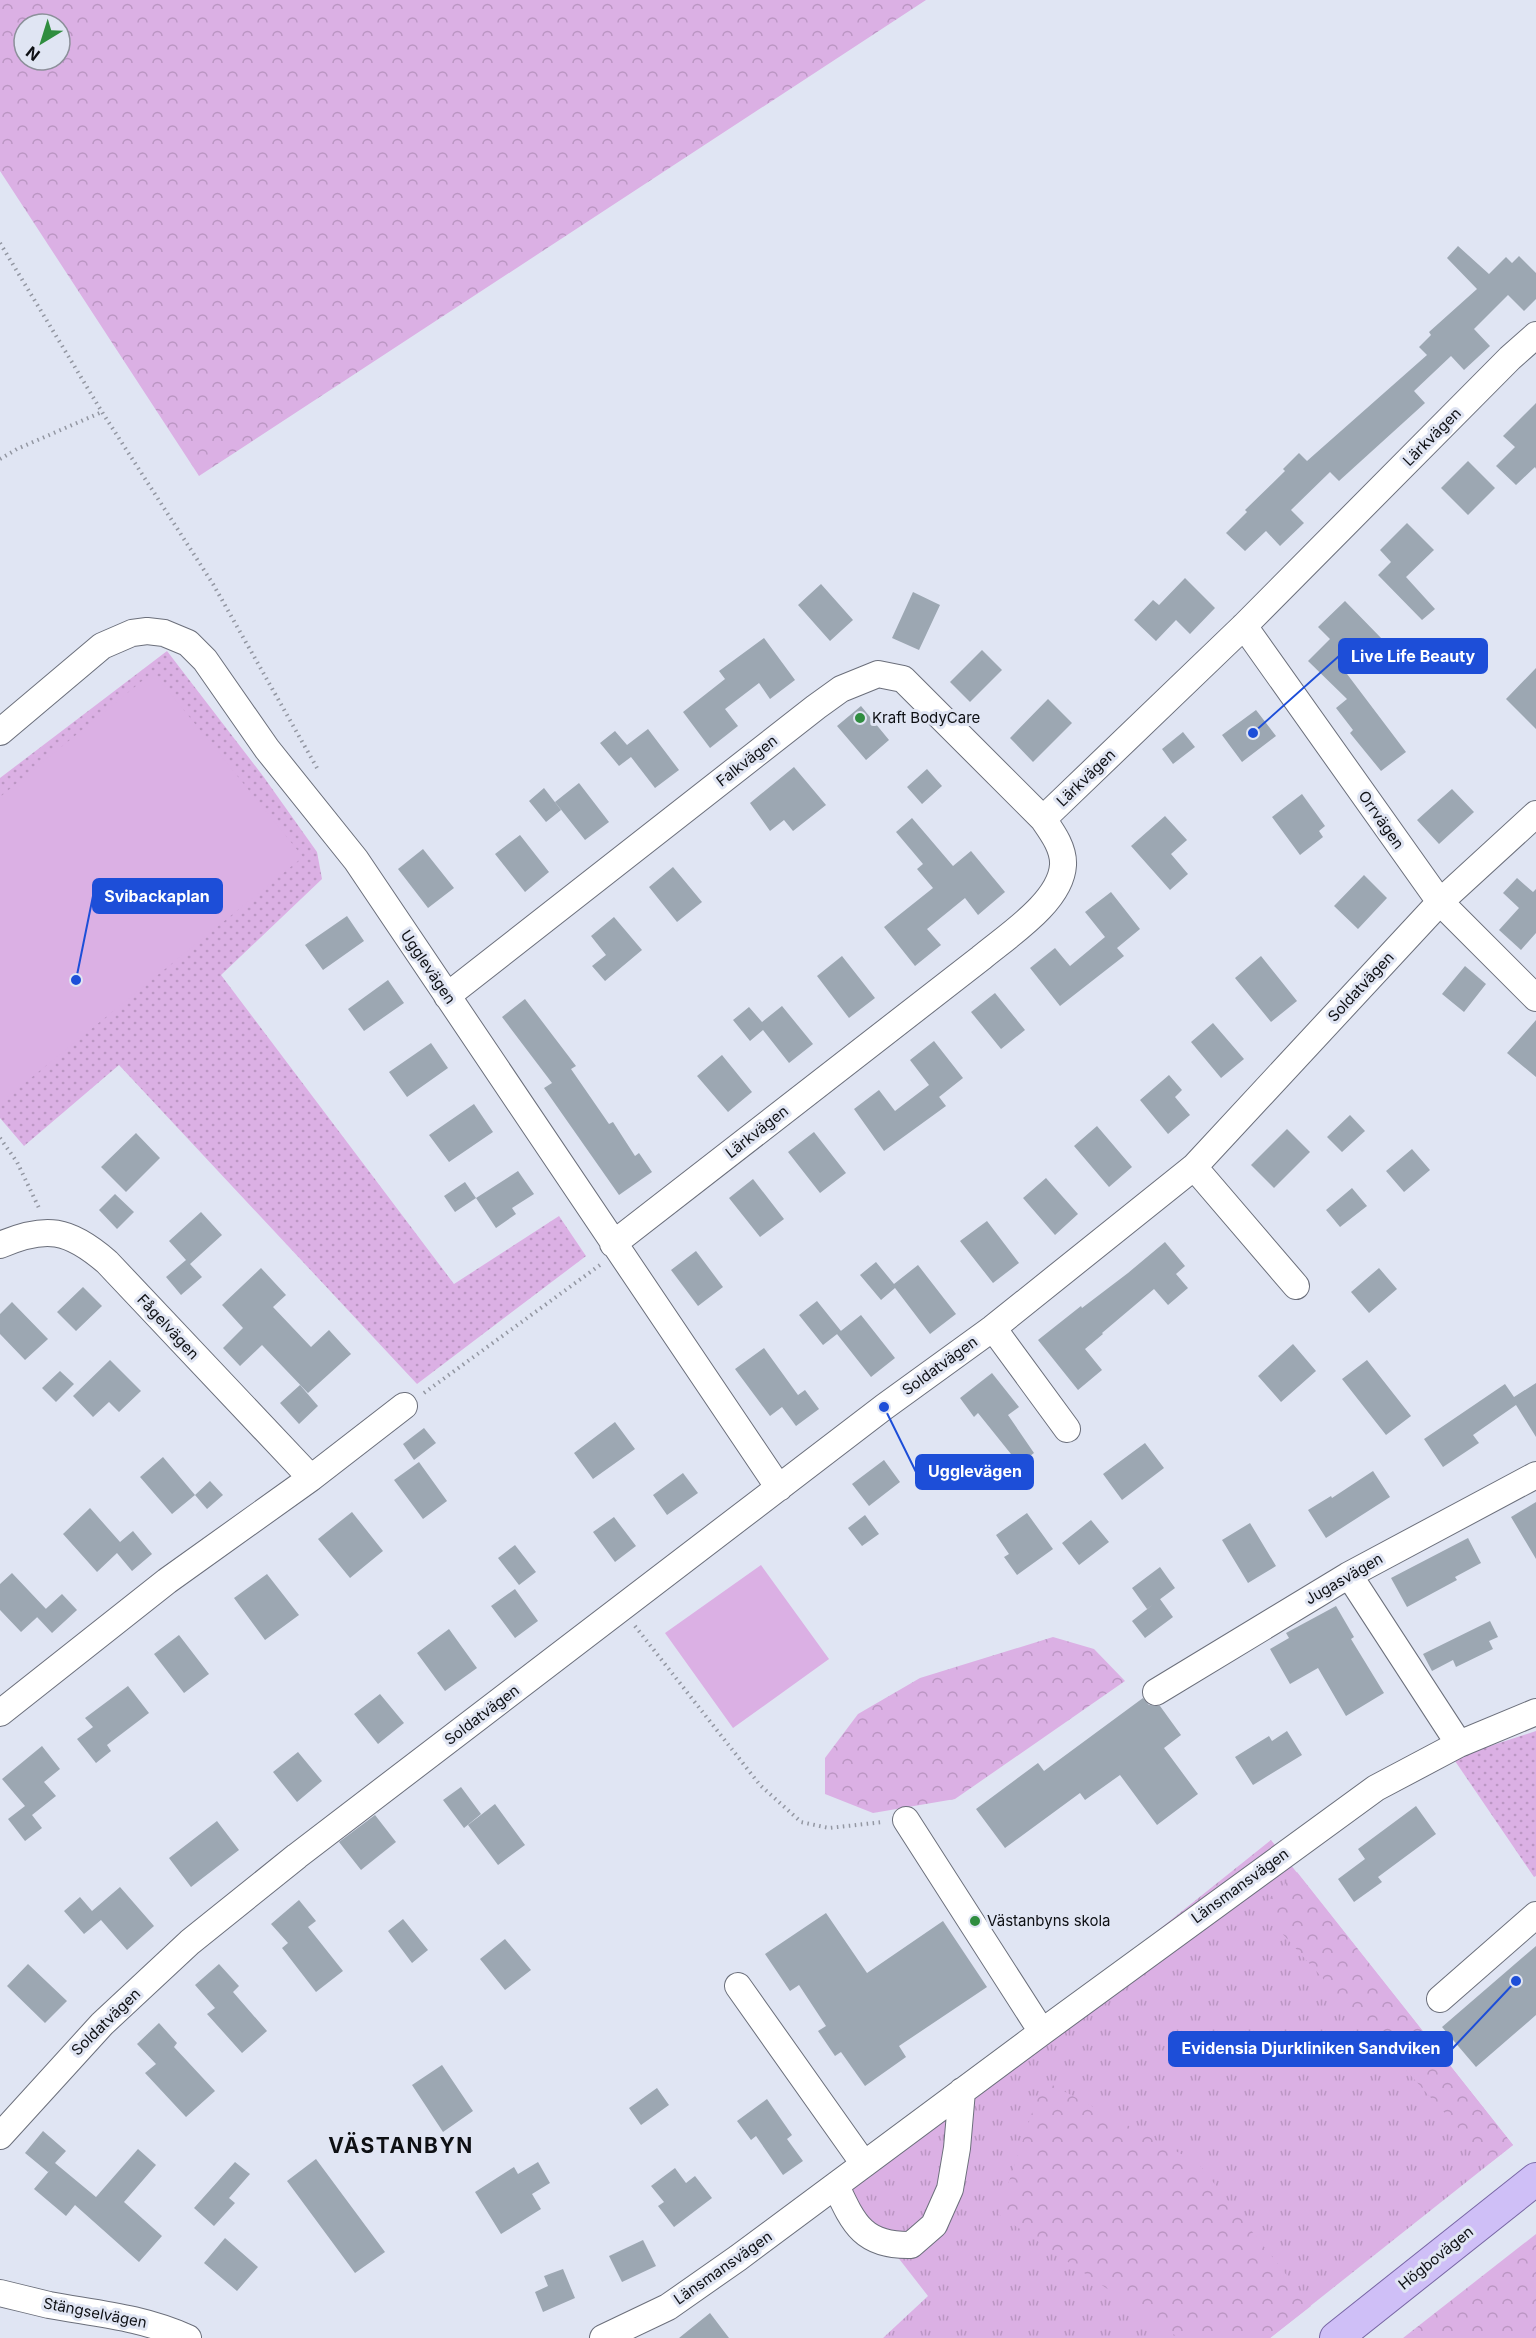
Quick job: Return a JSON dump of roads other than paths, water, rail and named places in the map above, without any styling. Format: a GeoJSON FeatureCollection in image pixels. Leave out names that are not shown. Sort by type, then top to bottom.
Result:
{"type":"FeatureCollection","features":[{"type":"Feature","properties":{"kind":"main road","name":"Högbovägen"},"geometry":{"type":"LineString","coordinates":[[1336,2338],[1536,2178]]}},
{"type":"Feature","properties":{"kind":"street","name":"Lärkvägen"},"geometry":{"type":"LineString","coordinates":[[616,1248],[981,958],[1050,897],[1060,880],[1063,864],[1061,850],[1043,819],[1244,626],[1510,358],[1536,335]]}},
{"type":"Feature","properties":{"kind":"street","name":"Orrvägen"},"geometry":{"type":"LineString","coordinates":[[1244,626],[1440,902],[1536,998]]}},
{"type":"Feature","properties":{"kind":"street","name":"Ugglevägen"},"geometry":{"type":"LineString","coordinates":[[0,732],[102,646],[132,633],[147,631],[164,633],[188,643],[205,660],[267,749],[356,860],[779,1488]]}},
{"type":"Feature","properties":{"kind":"street","name":"Falkvägen"},"geometry":{"type":"LineString","coordinates":[[447,996],[824,701],[855,681],[878,674],[903,680],[1043,819]]}},
{"type":"Feature","properties":{"kind":"street","name":"Soldatvägen"},"geometry":{"type":"LineString","coordinates":[[0,2136],[102,2024],[190,1942],[297,1856],[884,1407],[993,1328],[1194,1167],[1440,902],[1536,814]]}},
{"type":"Feature","properties":{"kind":"street"},"geometry":{"type":"LineString","coordinates":[[1194,1167],[1296,1286]]}},
{"type":"Feature","properties":{"kind":"street","name":"Fågelvägen"},"geometry":{"type":"LineString","coordinates":[[0,1245],[22,1236],[45,1231],[87,1244],[107,1262],[311,1478]]}},
{"type":"Feature","properties":{"kind":"street","name":"Soldatvägen"},"geometry":{"type":"LineString","coordinates":[[993,1328],[1067,1429]]}},
{"type":"Feature","properties":{"kind":"street"},"geometry":{"type":"LineString","coordinates":[[0,1713],[167,1581],[311,1478],[404,1406]]}},
{"type":"Feature","properties":{"kind":"street","name":"Jugasvägen"},"geometry":{"type":"LineString","coordinates":[[1156,1692],[1349,1575],[1536,1475]]}},
{"type":"Feature","properties":{"kind":"street"},"geometry":{"type":"LineString","coordinates":[[1349,1575],[1460,1743]]}},
{"type":"Feature","properties":{"kind":"street","name":"Länsmansvägen"},"geometry":{"type":"LineString","coordinates":[[603,2338],[668,2307],[738,2258],[1337,1814],[1376,1788],[1460,1743],[1536,1713]]}},
{"type":"Feature","properties":{"kind":"street"},"geometry":{"type":"LineString","coordinates":[[906,1820],[1042,2032]]}},
{"type":"Feature","properties":{"kind":"street"},"geometry":{"type":"LineString","coordinates":[[1440,2000],[1536,1915]]}},
{"type":"Feature","properties":{"kind":"street"},"geometry":{"type":"LineString","coordinates":[[738,1986],[864,2164]]}},
{"type":"Feature","properties":{"kind":"street"},"geometry":{"type":"LineString","coordinates":[[836,2186],[850,2215],[870,2238],[892,2246],[911,2245],[934,2225],[950,2189],[957,2148],[962,2091]]}},
{"type":"Feature","properties":{"kind":"street","name":"Stängselvägen"},"geometry":{"type":"LineString","coordinates":[[0,2293],[136,2319],[164,2327],[188,2338]]}},
{"type":"Feature","properties":{"kind":"place","name":"Kraft BodyCare"},"geometry":{"type":"Point","coordinates":[860,718]}},
{"type":"Feature","properties":{"kind":"place","name":"Live Life Beauty"},"geometry":{"type":"Point","coordinates":[1253,733]}},
{"type":"Feature","properties":{"kind":"place","name":"Svibackaplan"},"geometry":{"type":"Point","coordinates":[76,980]}},
{"type":"Feature","properties":{"kind":"place","name":"Ugglevägen"},"geometry":{"type":"Point","coordinates":[884,1407]}},
{"type":"Feature","properties":{"kind":"place","name":"Västanbyns skola"},"geometry":{"type":"Point","coordinates":[975,1921]}},
{"type":"Feature","properties":{"kind":"place","name":"Evidensia Djurkliniken Sandviken"},"geometry":{"type":"Point","coordinates":[1516,1981]}},
{"type":"Feature","properties":{"kind":"district","name":"VÄSTANBYN"},"geometry":{"type":"Point","coordinates":[401,2146]}}]}
